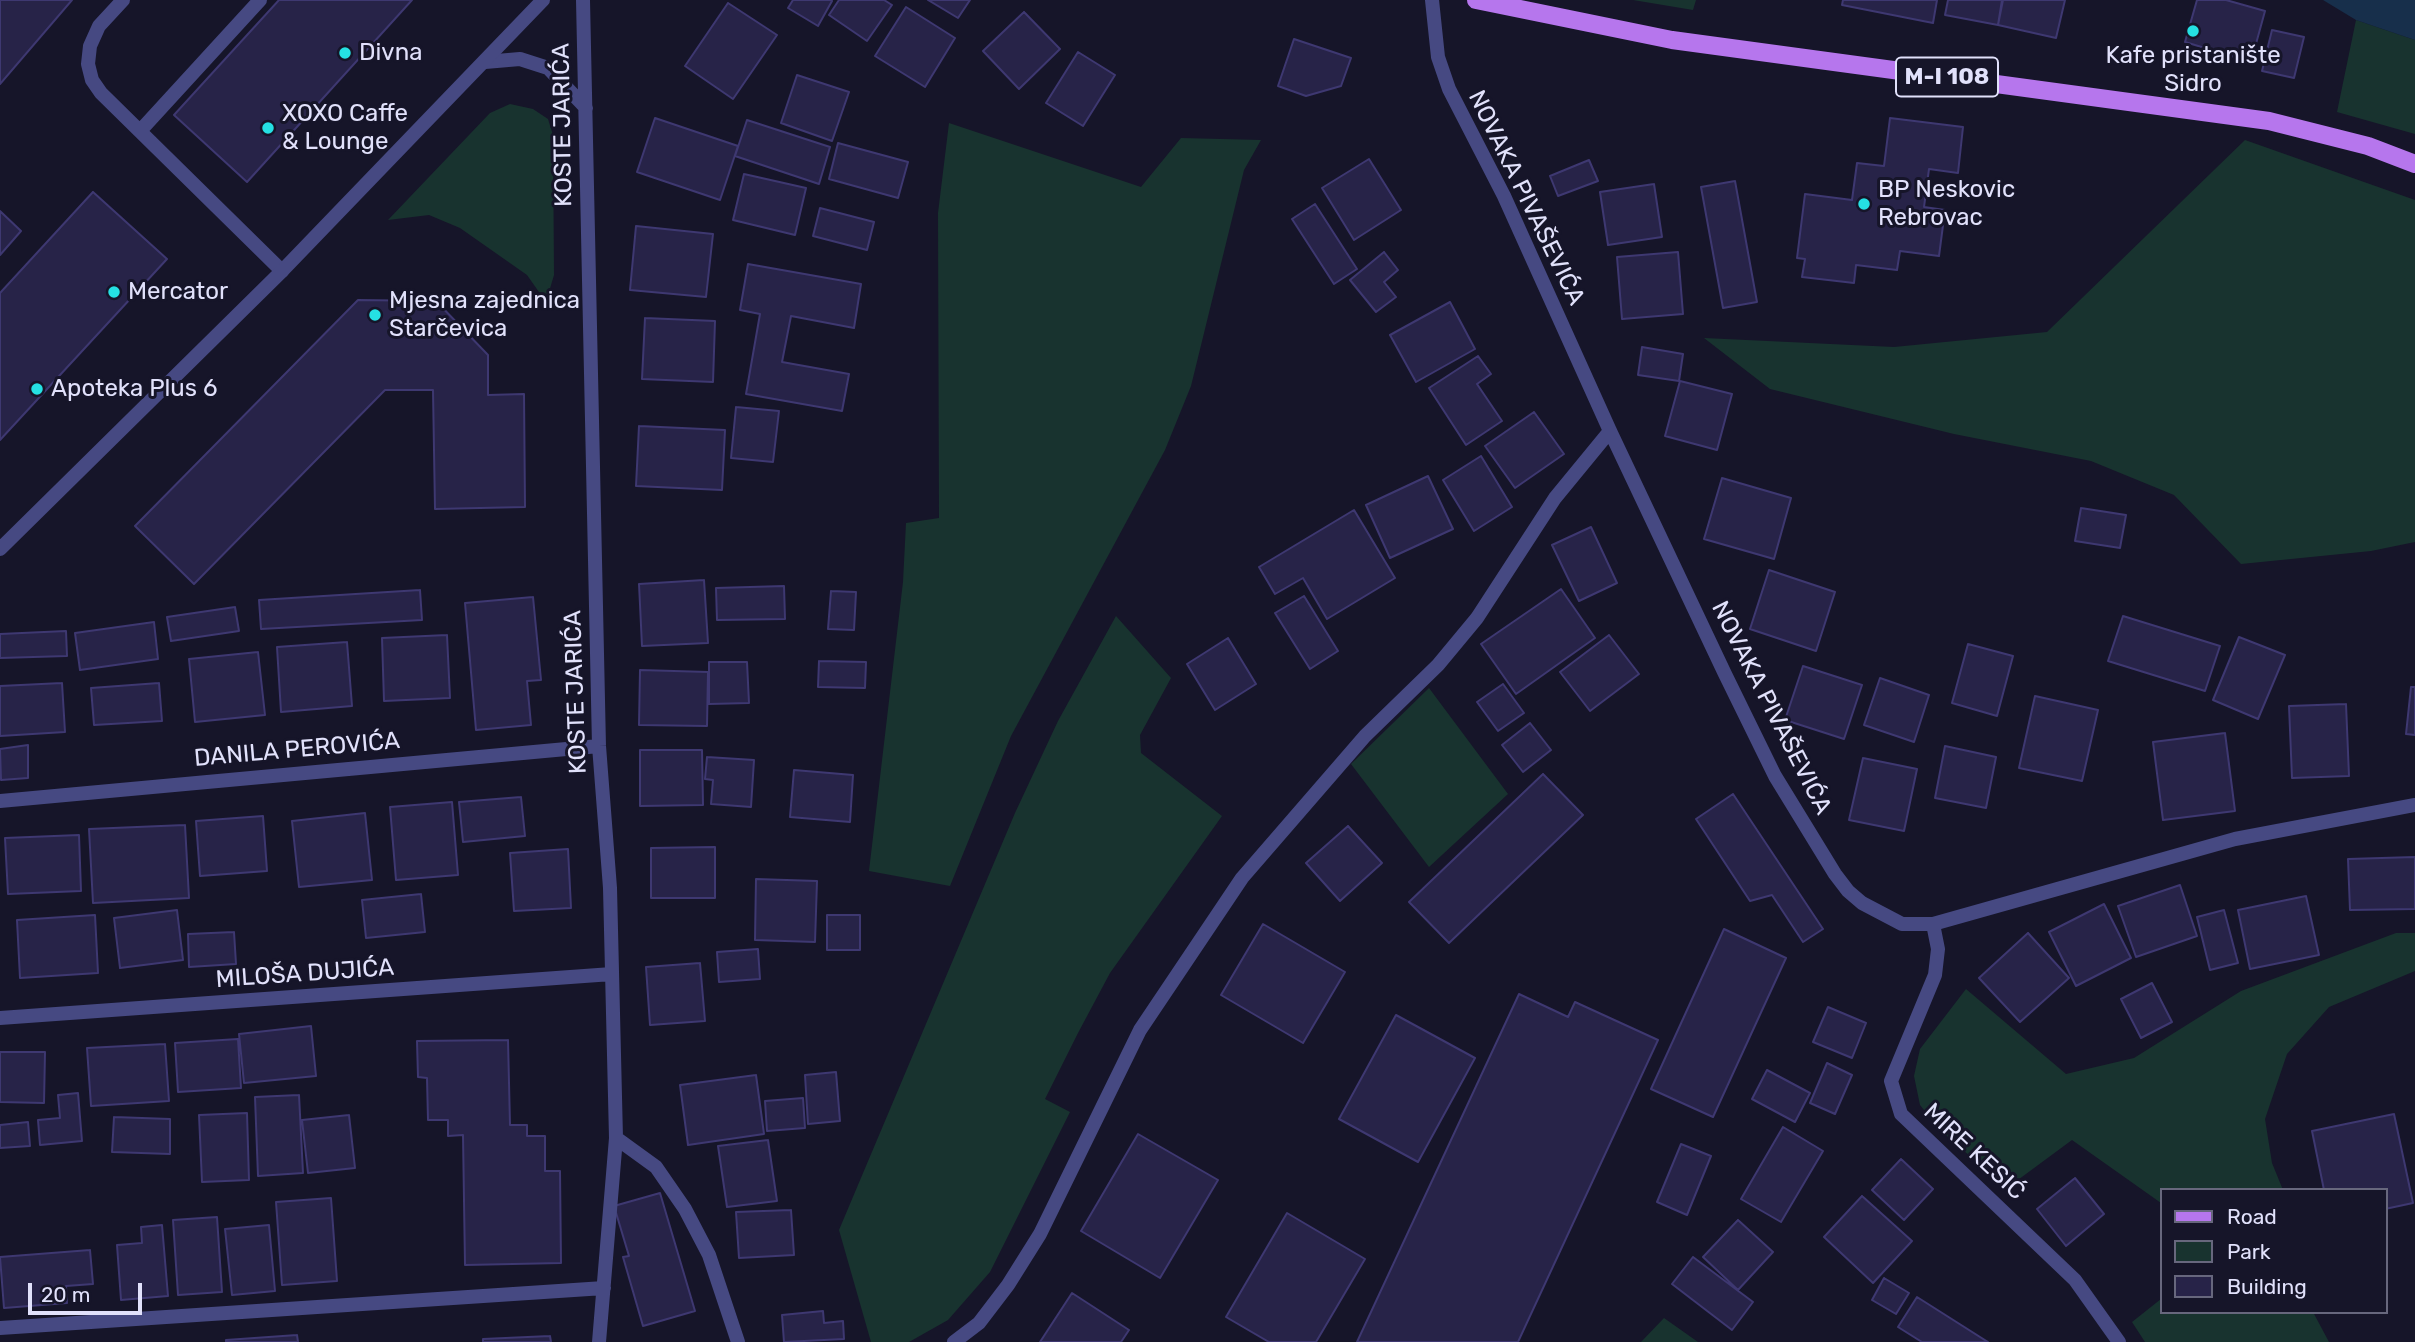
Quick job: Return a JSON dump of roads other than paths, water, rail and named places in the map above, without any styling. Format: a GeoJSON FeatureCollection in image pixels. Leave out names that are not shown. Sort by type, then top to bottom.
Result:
{"type":"FeatureCollection","features":[{"type":"Feature","properties":{"kind":"main road","name":"M-I 108"},"geometry":{"type":"LineString","coordinates":[[1476,0],[1683,42],[2269,121],[2368,146],[2415,164]]}},
{"type":"Feature","properties":{"kind":"street"},"geometry":{"type":"LineString","coordinates":[[123,0],[99,26],[90,46],[88,64],[92,80],[101,93],[282,271]]}},
{"type":"Feature","properties":{"kind":"street"},"geometry":{"type":"LineString","coordinates":[[140,131],[260,0]]}},
{"type":"Feature","properties":{"kind":"street"},"geometry":{"type":"LineString","coordinates":[[0,549],[282,271],[543,0]]}},
{"type":"Feature","properties":{"kind":"street","name":"KOSTE JARIĆA"},"geometry":{"type":"LineString","coordinates":[[583,0],[599,746],[610,888],[616,1138]]}},
{"type":"Feature","properties":{"kind":"street","name":"NOVAKA PIVAŠEVIĆA"},"geometry":{"type":"LineString","coordinates":[[1432,0],[1438,57],[1449,89],[1504,196],[1610,431],[1775,776],[1848,891],[1881,916],[1902,924],[1933,924],[2235,839],[2415,805]]}},
{"type":"Feature","properties":{"kind":"street"},"geometry":{"type":"LineString","coordinates":[[485,62],[520,59],[548,68],[586,108]]}},
{"type":"Feature","properties":{"kind":"street"},"geometry":{"type":"LineString","coordinates":[[954,1342],[979,1323],[995,1305],[1040,1234],[1140,1030],[1220,909],[1282,829],[1365,736],[1438,665],[1461,637],[1555,498],[1610,431]]}},
{"type":"Feature","properties":{"kind":"street","name":"DANILA PEROVIĆA"},"geometry":{"type":"LineString","coordinates":[[0,800],[599,746]]}},
{"type":"Feature","properties":{"kind":"street","name":"MIRE KESIĆ"},"geometry":{"type":"LineString","coordinates":[[1933,924],[1938,948],[1935,975],[1891,1082],[1901,1114],[2076,1280],[2119,1342]]}},
{"type":"Feature","properties":{"kind":"street","name":"MILOŠA DUJIĆA"},"geometry":{"type":"LineString","coordinates":[[0,1018],[612,974]]}},
{"type":"Feature","properties":{"kind":"street"},"geometry":{"type":"LineString","coordinates":[[599,1342],[616,1138]]}},
{"type":"Feature","properties":{"kind":"street"},"geometry":{"type":"LineString","coordinates":[[616,1138],[656,1167],[685,1209],[709,1255],[738,1342]]}},
{"type":"Feature","properties":{"kind":"street"},"geometry":{"type":"LineString","coordinates":[[0,1328],[604,1288]]}},
{"type":"Feature","properties":{"kind":"water"},"geometry":{"type":"Polygon","coordinates":[[[2323,0],[2415,0],[2415,40],[2356,20],[2323,0]]]}},
{"type":"Feature","properties":{"kind":"place","name":"Kafe pristanište Sidro"},"geometry":{"type":"Point","coordinates":[2193,31]}},
{"type":"Feature","properties":{"kind":"place","name":"Divna"},"geometry":{"type":"Point","coordinates":[345,53]}},
{"type":"Feature","properties":{"kind":"place","name":"XOXO Caffe & Lounge"},"geometry":{"type":"Point","coordinates":[268,128]}},
{"type":"Feature","properties":{"kind":"place","name":"BP Neskovic Rebrovac"},"geometry":{"type":"Point","coordinates":[1864,204]}},
{"type":"Feature","properties":{"kind":"place","name":"Mercator"},"geometry":{"type":"Point","coordinates":[114,292]}},
{"type":"Feature","properties":{"kind":"place","name":"Mjesna zajednica Starčevica"},"geometry":{"type":"Point","coordinates":[375,315]}},
{"type":"Feature","properties":{"kind":"place","name":"Apoteka Plus 6"},"geometry":{"type":"Point","coordinates":[37,389]}}]}
